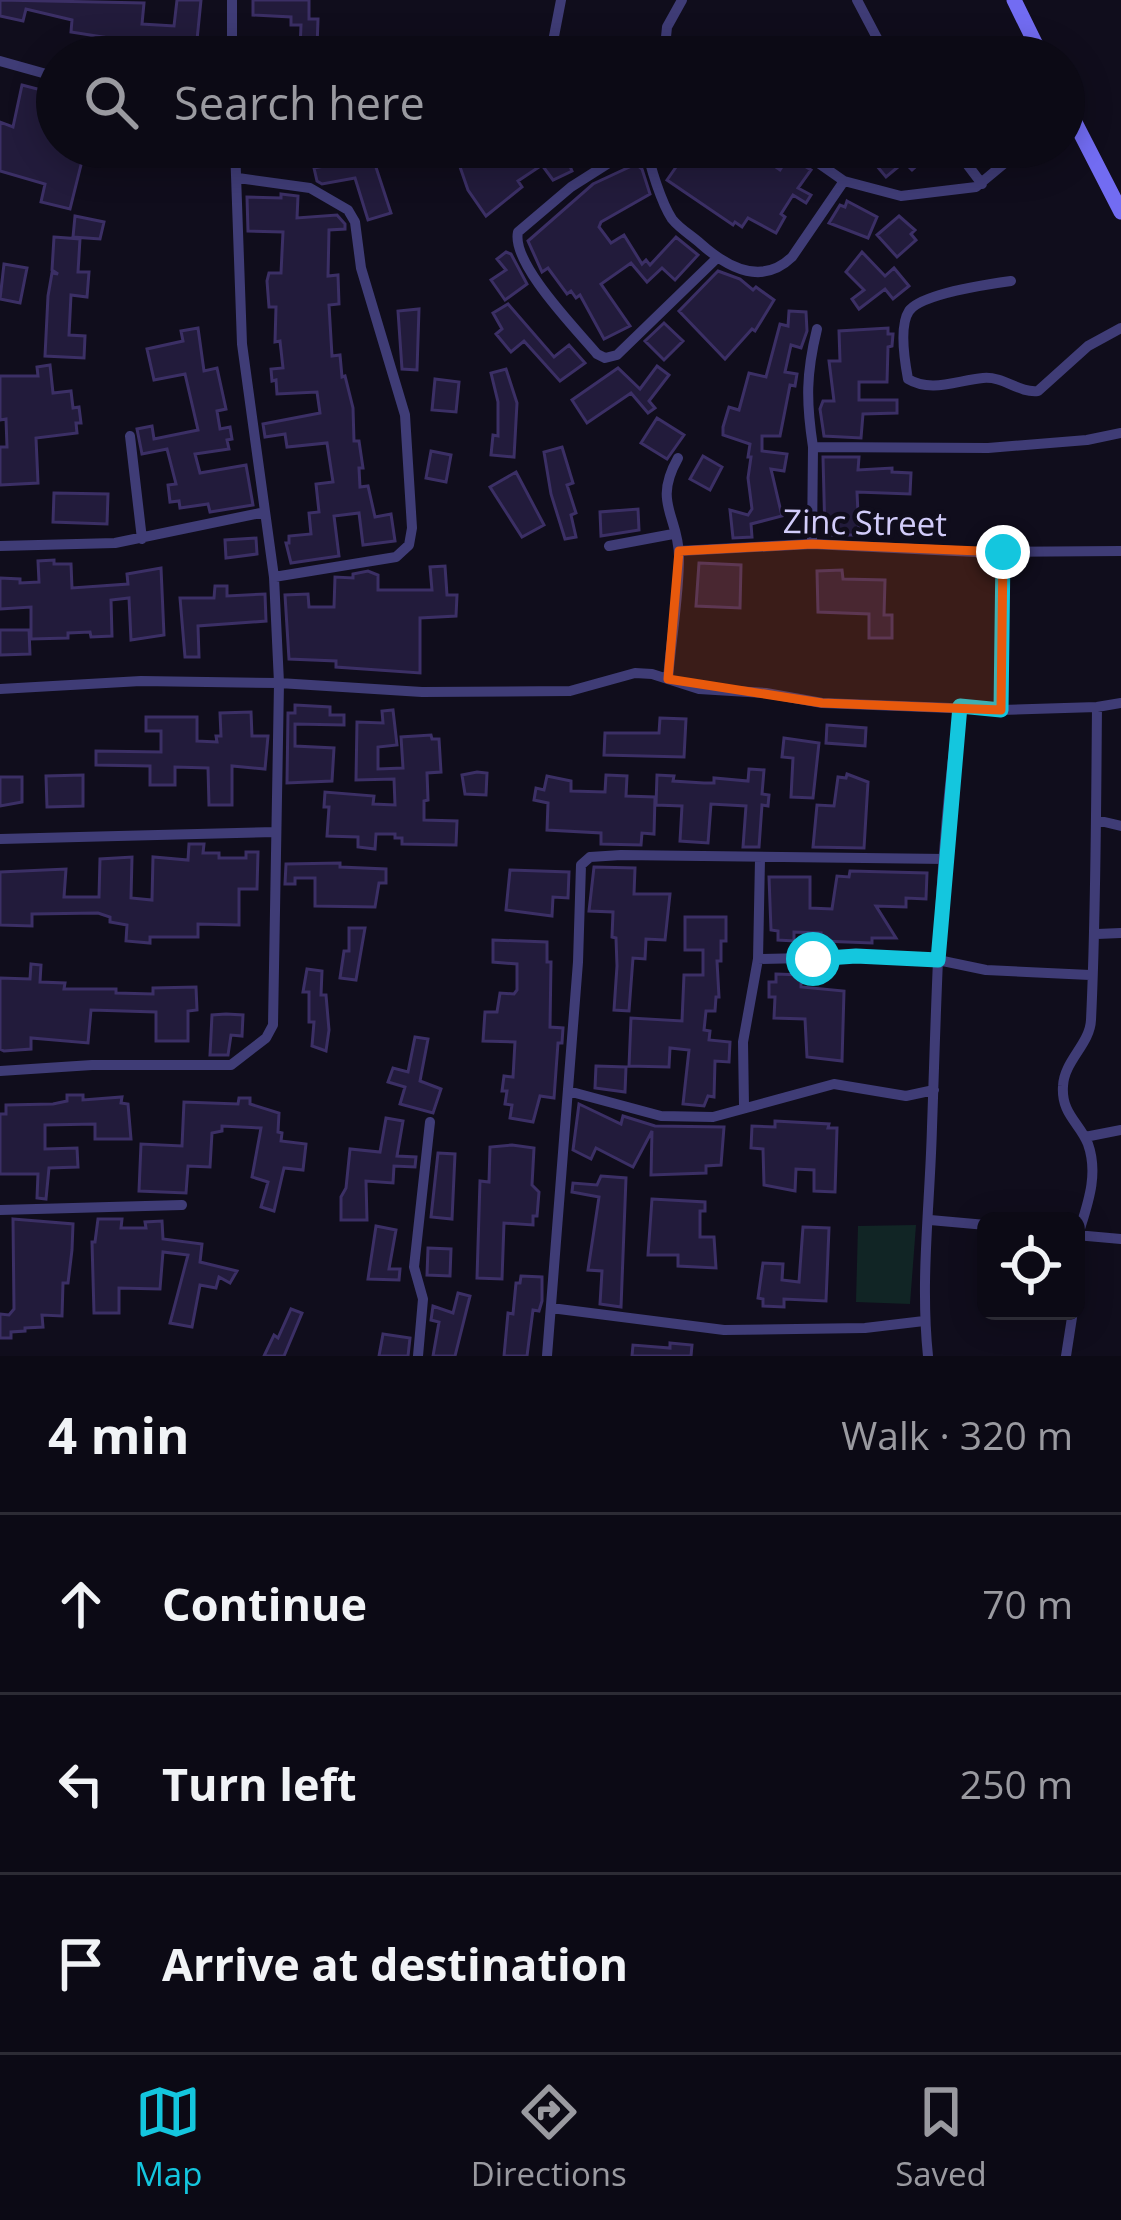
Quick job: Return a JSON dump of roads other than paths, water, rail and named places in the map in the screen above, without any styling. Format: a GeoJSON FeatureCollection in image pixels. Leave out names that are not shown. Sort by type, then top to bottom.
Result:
{"type":"FeatureCollection","features":[{"type":"Feature","properties":{"kind":"street"},"geometry":{"type":"LineString","coordinates":[[232,0],[232,36]]}},
{"type":"Feature","properties":{"kind":"street"},"geometry":{"type":"LineString","coordinates":[[554,36],[562,0]]}},
{"type":"Feature","properties":{"kind":"street"},"geometry":{"type":"LineString","coordinates":[[666,36],[682,0]]}},
{"type":"Feature","properties":{"kind":"street"},"geometry":{"type":"LineString","coordinates":[[857,0],[876,36]]}},
{"type":"Feature","properties":{"kind":"street"},"geometry":{"type":"LineString","coordinates":[[1014,0],[1032,36]]}},
{"type":"Feature","properties":{"kind":"street"},"geometry":{"type":"LineString","coordinates":[[0,61],[36,71]]}},
{"type":"Feature","properties":{"kind":"street"},"geometry":{"type":"LineString","coordinates":[[1085,150],[1121,212]]}},
{"type":"Feature","properties":{"kind":"street"},"geometry":{"type":"LineString","coordinates":[[0,1071],[92,1065],[232,1065],[266,1038],[273,1025],[279,682],[274,577],[242,344],[237,168]]}},
{"type":"Feature","properties":{"kind":"street"},"geometry":{"type":"LineString","coordinates":[[601,168],[518,232],[517,248],[547,294],[597,354],[617,355],[716,259]]}},
{"type":"Feature","properties":{"kind":"street"},"geometry":{"type":"LineString","coordinates":[[654,168],[670,216],[716,259],[757,274],[781,267],[844,181]]}},
{"type":"Feature","properties":{"kind":"street"},"geometry":{"type":"LineString","coordinates":[[825,168],[844,181],[901,196],[982,184],[1000,168]]}},
{"type":"Feature","properties":{"kind":"street"},"geometry":{"type":"LineString","coordinates":[[970,168],[982,184]]}},
{"type":"Feature","properties":{"kind":"street"},"geometry":{"type":"LineString","coordinates":[[238,178],[310,188],[348,211],[355,221],[356,247],[377,330],[405,416],[412,528],[403,553],[274,577]]}},
{"type":"Feature","properties":{"kind":"street"},"geometry":{"type":"LineString","coordinates":[[1011,281],[932,298],[909,312],[905,322],[908,379],[922,386],[994,378],[1038,391],[1088,346],[1121,328]]}},
{"type":"Feature","properties":{"kind":"street"},"geometry":{"type":"LineString","coordinates":[[812,544],[814,447],[806,400],[807,370],[817,329]]}},
{"type":"Feature","properties":{"kind":"street"},"geometry":{"type":"LineString","coordinates":[[814,447],[988,448],[1121,433]]}},
{"type":"Feature","properties":{"kind":"street"},"geometry":{"type":"LineString","coordinates":[[130,436],[142,539]]}},
{"type":"Feature","properties":{"kind":"street"},"geometry":{"type":"LineString","coordinates":[[668,679],[680,551],[665,498],[678,458]]}},
{"type":"Feature","properties":{"kind":"street"},"geometry":{"type":"LineString","coordinates":[[0,546],[142,539],[266,512]]}},
{"type":"Feature","properties":{"kind":"street"},"geometry":{"type":"LineString","coordinates":[[609,546],[674,534]]}},
{"type":"Feature","properties":{"kind":"street","name":"Zinc Street"},"geometry":{"type":"LineString","coordinates":[[680,551],[812,544],[1003,552],[1121,551]]}},
{"type":"Feature","properties":{"kind":"street"},"geometry":{"type":"LineString","coordinates":[[1001,710],[1003,552]]}},
{"type":"Feature","properties":{"kind":"street"},"geometry":{"type":"LineString","coordinates":[[0,689],[104,682],[279,682],[422,692],[570,691],[635,673],[699,689],[766,693],[822,703],[1001,710],[1121,703]]}},
{"type":"Feature","properties":{"kind":"street"},"geometry":{"type":"LineString","coordinates":[[928,1356],[922,1288],[929,1220],[938,960],[960,706]]}},
{"type":"Feature","properties":{"kind":"street"},"geometry":{"type":"LineString","coordinates":[[1085,1215],[1091,1199],[1090,1148],[1070,1120],[1062,1089],[1070,1063],[1091,1026],[1090,975],[1097,934],[1097,707]]}},
{"type":"Feature","properties":{"kind":"street"},"geometry":{"type":"LineString","coordinates":[[1096,820],[1121,826]]}},
{"type":"Feature","properties":{"kind":"street"},"geometry":{"type":"LineString","coordinates":[[0,839],[276,832]]}},
{"type":"Feature","properties":{"kind":"street"},"geometry":{"type":"LineString","coordinates":[[547,1356],[581,865],[590,857],[621,855],[946,859]]}},
{"type":"Feature","properties":{"kind":"street"},"geometry":{"type":"LineString","coordinates":[[743,1106],[743,1042],[758,959],[760,859]]}},
{"type":"Feature","properties":{"kind":"street"},"geometry":{"type":"LineString","coordinates":[[1097,934],[1121,933]]}},
{"type":"Feature","properties":{"kind":"street"},"geometry":{"type":"LineString","coordinates":[[758,959],[856,956],[1090,975]]}},
{"type":"Feature","properties":{"kind":"street"},"geometry":{"type":"LineString","coordinates":[[568,1091],[661,1116],[722,1117],[743,1106],[834,1084],[906,1096],[934,1090]]}},
{"type":"Feature","properties":{"kind":"street"},"geometry":{"type":"LineString","coordinates":[[418,1356],[423,1299],[413,1267],[430,1122]]}},
{"type":"Feature","properties":{"kind":"street"},"geometry":{"type":"LineString","coordinates":[[1085,1136],[1121,1130]]}},
{"type":"Feature","properties":{"kind":"street"},"geometry":{"type":"LineString","coordinates":[[0,1210],[182,1205]]}},
{"type":"Feature","properties":{"kind":"street"},"geometry":{"type":"LineString","coordinates":[[929,1220],[977,1224]]}},
{"type":"Feature","properties":{"kind":"street"},"geometry":{"type":"LineString","coordinates":[[1085,1238],[1121,1239]]}},
{"type":"Feature","properties":{"kind":"street"},"geometry":{"type":"LineString","coordinates":[[550,1308],[724,1330],[865,1328],[924,1321]]}},
{"type":"Feature","properties":{"kind":"street"},"geometry":{"type":"LineString","coordinates":[[1066,1356],[1072,1320]]}}]}
